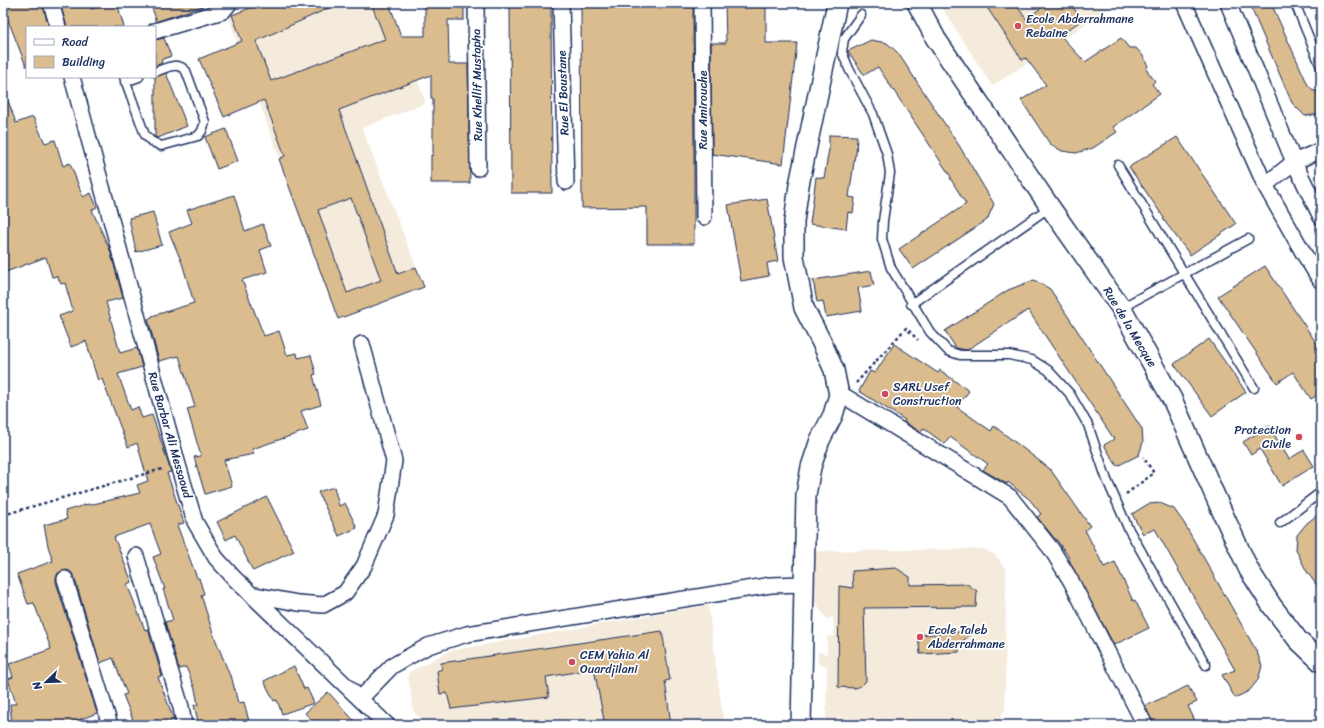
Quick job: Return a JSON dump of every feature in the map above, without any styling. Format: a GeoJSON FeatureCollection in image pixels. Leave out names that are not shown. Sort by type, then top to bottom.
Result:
{"type":"FeatureCollection","features":[{"type":"Feature","properties":{"kind":"street"},"geometry":{"type":"LineString","coordinates":[[51,3],[58,26]]}},
{"type":"Feature","properties":{"kind":"street"},"geometry":{"type":"LineString","coordinates":[[156,31],[223,11],[228,6],[228,3]]}},
{"type":"Feature","properties":{"kind":"street","name":"Rue Khellif Mustapha"},"geometry":{"type":"LineString","coordinates":[[476,3],[478,168]]}},
{"type":"Feature","properties":{"kind":"street","name":"Rue El Boustane"},"geometry":{"type":"LineString","coordinates":[[561,3],[566,182]]}},
{"type":"Feature","properties":{"kind":"street","name":"Rue Amirouche"},"geometry":{"type":"LineString","coordinates":[[702,3],[704,217]]}},
{"type":"Feature","properties":{"kind":"street"},"geometry":{"type":"LineString","coordinates":[[801,725],[806,495],[811,467],[820,440],[841,396],[834,370],[804,308],[794,257],[794,222],[799,185],[837,3]]}},
{"type":"Feature","properties":{"kind":"street","name":"Rue de la Mecque"},"geometry":{"type":"LineString","coordinates":[[917,3],[936,38],[1050,207],[1121,308],[1172,399],[1249,570],[1272,606],[1298,640],[1321,662]]}},
{"type":"Feature","properties":{"kind":"street"},"geometry":{"type":"LineString","coordinates":[[1184,3],[1265,185],[1321,281]]}},
{"type":"Feature","properties":{"kind":"street"},"geometry":{"type":"LineString","coordinates":[[1228,3],[1294,162],[1321,217]]}},
{"type":"Feature","properties":{"kind":"street","name":"Rue Barbar Ali Messaoud"},"geometry":{"type":"LineString","coordinates":[[72,78],[195,522],[216,558],[250,594],[387,725]]}},
{"type":"Feature","properties":{"kind":"street"},"geometry":{"type":"LineString","coordinates":[[1265,185],[1294,162],[1321,150]]}},
{"type":"Feature","properties":{"kind":"street"},"geometry":{"type":"LineString","coordinates":[[250,594],[298,603],[323,605],[345,593],[364,566],[386,515],[394,460],[362,344]]}},
{"type":"Feature","properties":{"kind":"street"},"geometry":{"type":"LineString","coordinates":[[841,396],[1010,497],[1052,550],[1071,581],[1145,725]]}},
{"type":"Feature","properties":{"kind":"street"},"geometry":{"type":"LineString","coordinates":[[136,556],[182,706],[184,725]]}},
{"type":"Feature","properties":{"kind":"street"},"geometry":{"type":"LineString","coordinates":[[65,579],[110,725]]}},
{"type":"Feature","properties":{"kind":"street"},"geometry":{"type":"LineString","coordinates":[[360,699],[392,666],[428,646],[467,634],[771,585],[804,584]]}},
{"type":"Feature","properties":{"kind":"lane"},"geometry":{"type":"LineString","coordinates":[[1295,3],[1321,67]]}},
{"type":"Feature","properties":{"kind":"lane"},"geometry":{"type":"LineString","coordinates":[[862,15],[844,39],[842,52],[849,69],[873,114],[887,154],[890,173],[882,239],[891,268],[911,304],[930,332],[948,351],[960,356],[1009,355],[1032,360],[1048,370],[1070,394],[1088,425],[1116,501],[1128,528],[1206,665]]}},
{"type":"Feature","properties":{"kind":"lane"},"geometry":{"type":"LineString","coordinates":[[125,79],[145,135],[151,142],[161,146],[198,136],[202,131],[205,122],[186,71],[181,66],[174,65],[156,72]]}},
{"type":"Feature","properties":{"kind":"lane"},"geometry":{"type":"LineString","coordinates":[[1118,165],[1254,388]]}},
{"type":"Feature","properties":{"kind":"lane"},"geometry":{"type":"LineString","coordinates":[[911,304],[1050,207]]}},
{"type":"Feature","properties":{"kind":"lane"},"geometry":{"type":"LineString","coordinates":[[1121,308],[1248,239]]}},
{"type":"Feature","properties":{"kind":"lane"},"geometry":{"type":"LineString","coordinates":[[1280,523],[1318,494],[1321,503]]}},
{"type":"Feature","properties":{"kind":"path"},"geometry":{"type":"LineString","coordinates":[[841,396],[906,328],[920,342],[930,332]]}},
{"type":"Feature","properties":{"kind":"path"},"geometry":{"type":"LineString","coordinates":[[1116,501],[1154,473],[1143,457]]}},
{"type":"Feature","properties":{"kind":"path"},"geometry":{"type":"LineString","coordinates":[[3,516],[178,465]]}},
{"type":"Feature","properties":{"kind":"shaded area"},"geometry":{"type":"Polygon","coordinates":[[[263,3],[389,3],[426,103],[362,128],[424,287],[338,319],[228,16],[263,3]]]}},
{"type":"Feature","properties":{"kind":"shaded area","name":"Ecole Abderrahmane Rebaine"},"geometry":{"type":"Polygon","coordinates":[[[939,3],[1116,3],[992,86],[939,3]]]}},
{"type":"Feature","properties":{"kind":"shaded area","name":"Ecole Taleb Abderrahmane"},"geometry":{"type":"Polygon","coordinates":[[[984,549],[995,555],[1006,569],[1005,709],[998,722],[994,725],[826,725],[827,666],[818,664],[818,652],[827,654],[827,636],[835,637],[833,617],[827,619],[814,600],[815,551],[984,549]]]}},
{"type":"Feature","properties":{"kind":"shaded area","name":"CEM Yahia Al Ouardjilani"},"geometry":{"type":"Polygon","coordinates":[[[708,605],[724,725],[427,725],[413,711],[408,673],[450,651],[708,605]]]}},
{"type":"Feature","properties":{"kind":"building"},"geometry":{"type":"Polygon","coordinates":[[[14,3],[42,3],[49,26],[26,26],[26,66],[3,7],[14,3]]]}},
{"type":"Feature","properties":{"kind":"building"},"geometry":{"type":"Polygon","coordinates":[[[60,3],[88,3],[91,9],[117,3],[124,26],[67,26],[60,3]]]}},
{"type":"Feature","properties":{"kind":"building"},"geometry":{"type":"Polygon","coordinates":[[[150,3],[209,4],[155,22],[155,17],[156,19],[150,3]]]}},
{"type":"Feature","properties":{"kind":"building"},"geometry":{"type":"Polygon","coordinates":[[[263,3],[340,3],[256,41],[271,81],[385,39],[371,3],[389,3],[401,36],[425,36],[425,3],[464,3],[464,20],[448,20],[449,64],[468,64],[470,183],[431,183],[431,155],[433,155],[433,98],[431,98],[431,75],[339,110],[398,274],[416,267],[424,287],[338,319],[279,159],[285,156],[264,100],[224,117],[199,59],[242,41],[232,15],[263,3]],[[351,198],[318,210],[347,293],[381,280],[351,198]]]}},
{"type":"Feature","properties":{"kind":"building"},"geometry":{"type":"Polygon","coordinates":[[[510,3],[551,3],[552,193],[511,193],[510,3]]]}},
{"type":"Feature","properties":{"kind":"building"},"geometry":{"type":"Polygon","coordinates":[[[581,3],[693,3],[694,244],[647,244],[647,207],[582,208],[581,3]]]}},
{"type":"Feature","properties":{"kind":"building"},"geometry":{"type":"Polygon","coordinates":[[[725,3],[766,3],[766,43],[797,43],[783,164],[712,154],[711,43],[726,43],[725,3]]]}},
{"type":"Feature","properties":{"kind":"building"},"geometry":{"type":"Polygon","coordinates":[[[984,3],[1015,3],[1026,19],[1048,3],[1070,3],[1082,20],[1060,35],[1085,62],[1121,38],[1129,48],[1136,48],[1143,56],[1148,66],[1146,69],[1155,81],[1152,84],[1160,94],[1113,127],[1117,132],[1093,148],[1076,153],[1062,151],[1050,144],[1021,100],[1046,85],[1026,58],[1022,60],[984,3]]]}},
{"type":"Feature","properties":{"kind":"building"},"geometry":{"type":"Polygon","coordinates":[[[1249,3],[1271,3],[1308,85],[1314,91],[1321,92],[1321,114],[1305,116],[1292,103],[1249,3]]]}},
{"type":"Feature","properties":{"kind":"building"},"geometry":{"type":"Polygon","coordinates":[[[164,38],[171,56],[161,60],[162,63],[156,66],[156,40],[164,38]]]}},
{"type":"Feature","properties":{"kind":"building"},"geometry":{"type":"Polygon","coordinates":[[[871,40],[887,43],[898,53],[960,147],[994,204],[987,220],[913,269],[899,249],[966,204],[950,178],[951,177],[878,67],[864,75],[848,51],[871,40]]]}},
{"type":"Feature","properties":{"kind":"building"},"geometry":{"type":"Polygon","coordinates":[[[166,73],[187,126],[158,138],[155,137],[156,77],[166,73]]]}},
{"type":"Feature","properties":{"kind":"building"},"geometry":{"type":"Polygon","coordinates":[[[3,92],[5,92],[16,123],[33,117],[45,143],[55,140],[63,166],[70,163],[83,197],[91,193],[97,207],[92,210],[110,250],[123,298],[106,302],[120,353],[137,348],[142,367],[118,374],[131,410],[138,407],[142,418],[152,415],[171,472],[167,473],[184,523],[177,525],[197,578],[199,578],[204,594],[201,595],[213,633],[230,676],[231,675],[238,703],[244,702],[250,725],[199,725],[194,705],[198,705],[195,689],[186,667],[179,669],[165,622],[173,620],[163,589],[165,589],[153,557],[161,554],[150,524],[114,537],[132,582],[127,584],[145,630],[148,629],[162,676],[158,677],[174,720],[160,725],[157,720],[145,725],[135,725],[123,695],[127,694],[113,658],[100,663],[74,576],[67,570],[58,573],[56,582],[97,713],[66,725],[12,725],[10,704],[16,704],[8,679],[13,677],[9,664],[51,649],[34,603],[28,604],[17,574],[53,561],[48,546],[44,525],[67,519],[65,511],[88,504],[140,493],[137,485],[148,481],[137,443],[128,447],[102,379],[98,381],[86,341],[71,347],[59,316],[73,311],[65,283],[61,284],[57,276],[52,277],[46,257],[3,273],[3,92]]]}},
{"type":"Feature","properties":{"kind":"building"},"geometry":{"type":"Polygon","coordinates":[[[226,129],[238,161],[217,169],[205,137],[226,129]]]}},
{"type":"Feature","properties":{"kind":"building"},"geometry":{"type":"Polygon","coordinates":[[[829,135],[857,136],[856,155],[849,197],[855,198],[853,213],[848,212],[846,229],[810,224],[816,177],[824,178],[829,149],[829,135]]]}},
{"type":"Feature","properties":{"kind":"building"},"geometry":{"type":"Polygon","coordinates":[[[1177,137],[1236,224],[1190,255],[1163,219],[1164,218],[1129,167],[1177,137]]]}},
{"type":"Feature","properties":{"kind":"building"},"geometry":{"type":"Polygon","coordinates":[[[234,195],[245,231],[263,224],[271,246],[260,250],[267,272],[242,280],[264,336],[279,331],[287,355],[297,353],[298,358],[311,355],[316,374],[313,375],[321,405],[301,411],[308,430],[252,449],[254,454],[224,460],[232,486],[205,494],[194,457],[201,456],[187,409],[195,407],[179,356],[159,361],[148,319],[152,316],[194,303],[182,263],[169,232],[192,223],[187,210],[234,195]]]}},
{"type":"Feature","properties":{"kind":"building"},"geometry":{"type":"Polygon","coordinates":[[[767,199],[778,261],[767,263],[769,276],[741,281],[728,205],[767,199]]]}},
{"type":"Feature","properties":{"kind":"building"},"geometry":{"type":"Polygon","coordinates":[[[153,212],[162,245],[136,252],[129,218],[153,212]]]}},
{"type":"Feature","properties":{"kind":"building"},"geometry":{"type":"Polygon","coordinates":[[[1265,266],[1321,350],[1321,393],[1311,399],[1293,372],[1277,383],[1218,296],[1265,266]]]}},
{"type":"Feature","properties":{"kind":"building"},"geometry":{"type":"Polygon","coordinates":[[[871,271],[874,285],[858,288],[862,311],[826,317],[823,301],[817,302],[813,280],[871,271]]]}},
{"type":"Feature","properties":{"kind":"building"},"geometry":{"type":"Polygon","coordinates":[[[1034,280],[1050,289],[1142,429],[1143,442],[1139,455],[1117,466],[1104,445],[1114,439],[1028,310],[967,350],[956,348],[945,331],[1008,290],[1034,280]]]}},
{"type":"Feature","properties":{"kind":"building"},"geometry":{"type":"Polygon","coordinates":[[[1209,339],[1246,392],[1212,416],[1174,364],[1209,339]]]}},
{"type":"Feature","properties":{"kind":"building"},"geometry":{"type":"Polygon","coordinates":[[[894,344],[938,373],[940,370],[969,391],[957,407],[991,431],[994,426],[1050,469],[1090,526],[1085,530],[1104,567],[1115,562],[1133,601],[1135,600],[1149,628],[1114,645],[1068,556],[1037,517],[1041,514],[1030,500],[1008,482],[1007,484],[983,470],[988,464],[950,437],[945,444],[923,428],[921,432],[859,391],[870,371],[875,373],[894,344]]]}},
{"type":"Feature","properties":{"kind":"building"},"geometry":{"type":"Polygon","coordinates":[[[1269,426],[1289,459],[1304,450],[1314,466],[1282,486],[1260,449],[1251,455],[1243,442],[1269,426]]]}},
{"type":"Feature","properties":{"kind":"building"},"geometry":{"type":"Polygon","coordinates":[[[334,487],[339,506],[345,503],[357,528],[339,536],[318,492],[334,487]]]}},
{"type":"Feature","properties":{"kind":"building"},"geometry":{"type":"Polygon","coordinates":[[[267,497],[294,551],[253,571],[235,535],[226,540],[217,522],[267,497]]]}},
{"type":"Feature","properties":{"kind":"building"},"geometry":{"type":"Polygon","coordinates":[[[1160,503],[1174,509],[1184,523],[1257,652],[1262,666],[1258,680],[1249,691],[1235,698],[1222,675],[1235,670],[1155,529],[1143,534],[1132,514],[1148,504],[1160,503]]]}},
{"type":"Feature","properties":{"kind":"building"},"geometry":{"type":"Polygon","coordinates":[[[1321,512],[1321,541],[1319,545],[1321,554],[1321,591],[1307,572],[1296,550],[1297,535],[1307,523],[1321,512]]]}},
{"type":"Feature","properties":{"kind":"building"},"geometry":{"type":"Polygon","coordinates":[[[896,568],[910,577],[910,585],[967,584],[977,591],[976,607],[864,608],[866,681],[861,686],[855,688],[838,687],[839,586],[853,588],[852,571],[896,568]]]}},
{"type":"Feature","properties":{"kind":"building"},"geometry":{"type":"Polygon","coordinates":[[[662,631],[670,680],[665,681],[671,725],[605,725],[594,669],[546,677],[549,697],[451,709],[447,693],[440,694],[437,671],[442,669],[441,663],[662,631]]]}},
{"type":"Feature","properties":{"kind":"building"},"geometry":{"type":"Polygon","coordinates":[[[975,631],[959,644],[959,652],[920,654],[918,635],[975,631]]]}},
{"type":"Feature","properties":{"kind":"building"},"geometry":{"type":"Polygon","coordinates":[[[294,666],[304,689],[307,688],[314,703],[282,714],[277,700],[274,701],[264,681],[294,666]]]}},
{"type":"Feature","properties":{"kind":"building"},"geometry":{"type":"Polygon","coordinates":[[[1188,686],[1197,702],[1188,706],[1197,725],[1154,725],[1145,706],[1188,686]]]}},
{"type":"Feature","properties":{"kind":"building"},"geometry":{"type":"Polygon","coordinates":[[[328,692],[358,725],[316,725],[305,713],[328,692]]]}},
{"type":"Feature","properties":{"kind":"place","name":"Ecole Abderrahmane Rebaine"},"geometry":{"type":"Point","coordinates":[1018,26]}},
{"type":"Feature","properties":{"kind":"place","name":"SARL Usef Construction"},"geometry":{"type":"Point","coordinates":[885,394]}},
{"type":"Feature","properties":{"kind":"place","name":"Protection Civile"},"geometry":{"type":"Point","coordinates":[1299,437]}},
{"type":"Feature","properties":{"kind":"place","name":"Ecole Taleb Abderrahmane"},"geometry":{"type":"Point","coordinates":[920,637]}},
{"type":"Feature","properties":{"kind":"place","name":"CEM Yahia Al Ouardjilani"},"geometry":{"type":"Point","coordinates":[572,662]}}]}
